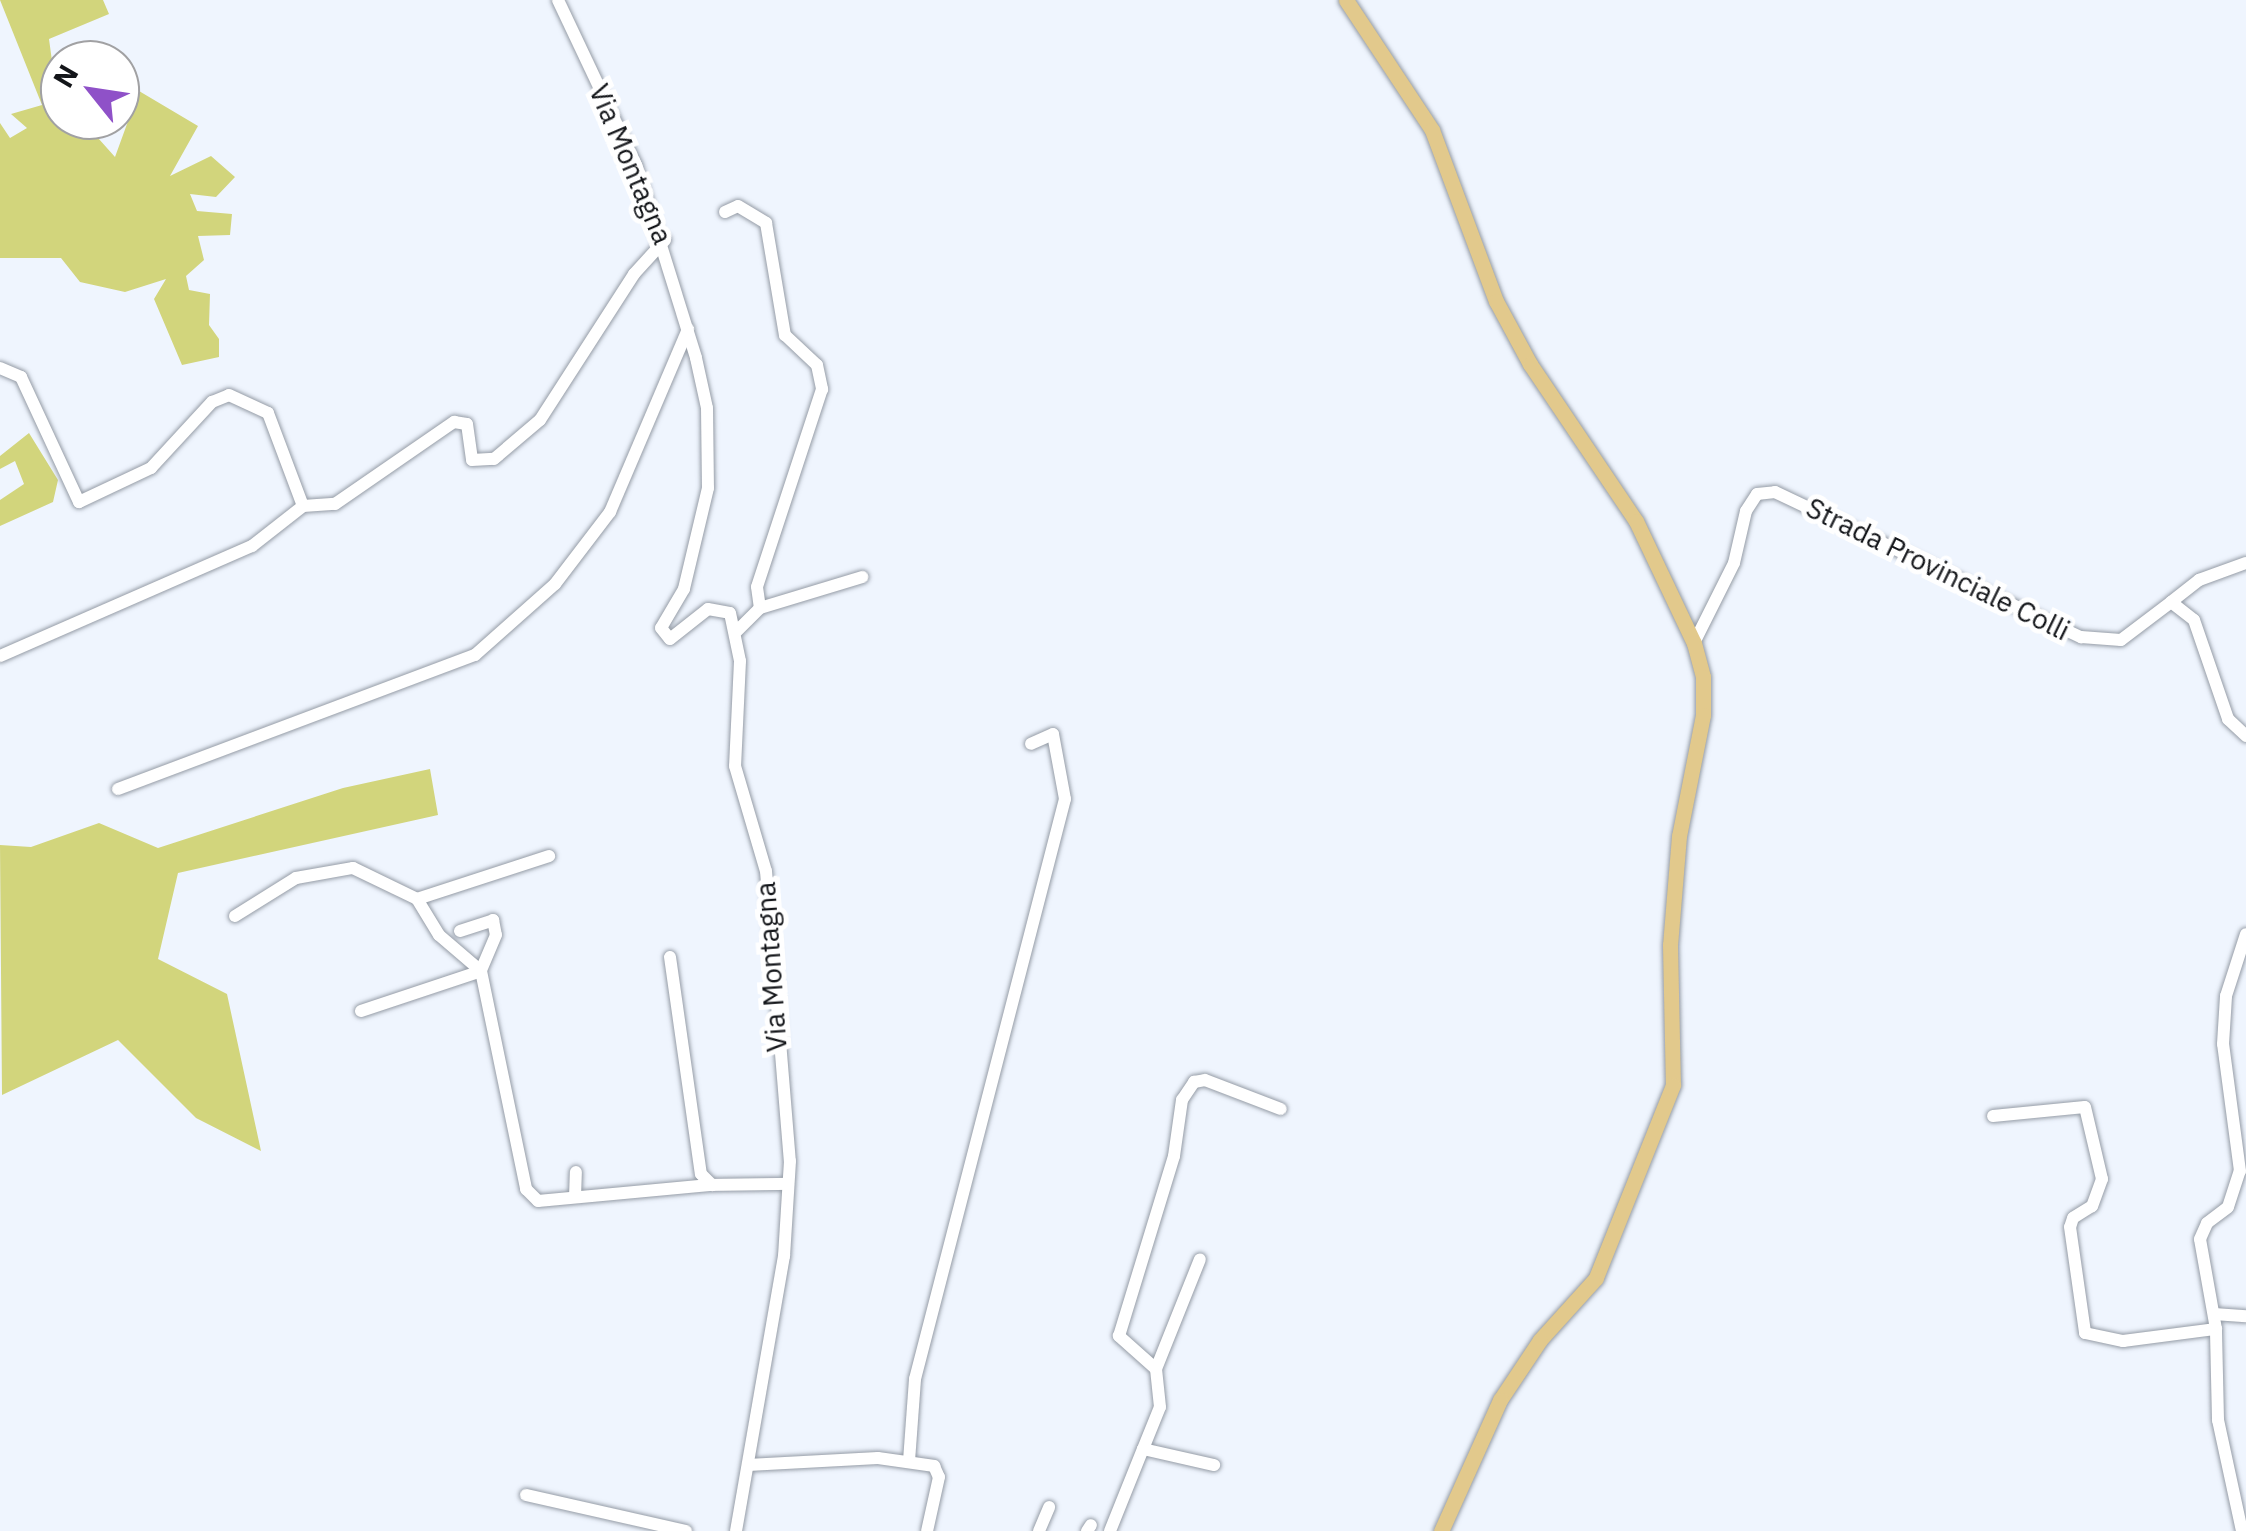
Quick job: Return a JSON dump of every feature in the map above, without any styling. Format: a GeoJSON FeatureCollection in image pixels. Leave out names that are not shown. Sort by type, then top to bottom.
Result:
{"type":"FeatureCollection","features":[{"type":"Feature","properties":{"kind":"main road"},"geometry":{"type":"LineString","coordinates":[[1346,0],[1432,130],[1496,301],[1530,364],[1636,520],[1694,643],[1703,715],[1679,836],[1670,945],[1673,1085],[1596,1278],[1540,1340],[1500,1400],[1441,1531]]}},
{"type":"Feature","properties":{"kind":"street","name":"Via Montagna"},"geometry":{"type":"LineString","coordinates":[[558,0],[664,240],[707,408],[708,488],[684,589],[661,628],[667,645],[708,609],[730,613],[738,631],[735,766],[766,871],[788,1184],[784,1256],[736,1531]]}},
{"type":"Feature","properties":{"kind":"street"},"geometry":{"type":"LineString","coordinates":[[726,212],[738,206],[766,223],[785,335],[816,365],[822,390],[757,587],[760,608]]}},
{"type":"Feature","properties":{"kind":"street"},"geometry":{"type":"LineString","coordinates":[[0,656],[252,546],[303,506],[336,504],[370,486],[454,422],[467,424],[472,460],[494,459],[540,420],[634,274],[664,240]]}},
{"type":"Feature","properties":{"kind":"street"},"geometry":{"type":"LineString","coordinates":[[118,789],[475,655],[555,584],[610,512],[688,329]]}},
{"type":"Feature","properties":{"kind":"street"},"geometry":{"type":"LineString","coordinates":[[0,368],[20,377],[79,502],[151,468],[212,402],[229,395],[268,414],[303,506]]}},
{"type":"Feature","properties":{"kind":"street","name":"Strada Provinciale Colli"},"geometry":{"type":"LineString","coordinates":[[1694,643],[1734,563],[1746,510],[1756,494],[1776,492],[2081,637],[2120,640],[2171,602]]}},
{"type":"Feature","properties":{"kind":"street"},"geometry":{"type":"LineString","coordinates":[[2246,562],[2198,580],[2171,602],[2194,620],[2228,719],[2246,736]]}},
{"type":"Feature","properties":{"kind":"street"},"geometry":{"type":"LineString","coordinates":[[738,631],[760,608],[862,577]]}},
{"type":"Feature","properties":{"kind":"street"},"geometry":{"type":"LineString","coordinates":[[909,1460],[915,1378],[1065,799],[1053,734],[1031,744]]}},
{"type":"Feature","properties":{"kind":"street"},"geometry":{"type":"LineString","coordinates":[[418,900],[549,856]]}},
{"type":"Feature","properties":{"kind":"street"},"geometry":{"type":"LineString","coordinates":[[236,916],[296,878],[353,868],[418,900],[439,935],[481,971]]}},
{"type":"Feature","properties":{"kind":"street"},"geometry":{"type":"LineString","coordinates":[[460,931],[493,920],[496,935],[481,971],[526,1190],[538,1201],[712,1184],[788,1184]]}},
{"type":"Feature","properties":{"kind":"street"},"geometry":{"type":"LineString","coordinates":[[2242,1531],[2218,1420],[2215,1322],[2200,1240],[2206,1223],[2228,1207],[2243,1160],[2223,1044],[2226,996],[2246,934]]}},
{"type":"Feature","properties":{"kind":"street"},"geometry":{"type":"LineString","coordinates":[[670,957],[701,1174],[712,1184]]}},
{"type":"Feature","properties":{"kind":"street"},"geometry":{"type":"LineString","coordinates":[[360,1010],[481,971]]}},
{"type":"Feature","properties":{"kind":"street"},"geometry":{"type":"LineString","coordinates":[[1156,1369],[1119,1336],[1174,1156],[1182,1100],[1194,1082],[1205,1080],[1281,1109]]}},
{"type":"Feature","properties":{"kind":"street"},"geometry":{"type":"LineString","coordinates":[[1993,1116],[2085,1106],[2102,1179],[2092,1206],[2072,1218],[2070,1227],[2085,1334],[2123,1341],[2246,1316]]}},
{"type":"Feature","properties":{"kind":"street"},"geometry":{"type":"LineString","coordinates":[[575,1197],[576,1172]]}},
{"type":"Feature","properties":{"kind":"street"},"geometry":{"type":"LineString","coordinates":[[1110,1531],[1160,1407],[1156,1369],[1200,1259]]}},
{"type":"Feature","properties":{"kind":"street"},"geometry":{"type":"LineString","coordinates":[[1143,1449],[1214,1464]]}},
{"type":"Feature","properties":{"kind":"street"},"geometry":{"type":"LineString","coordinates":[[748,1464],[909,1460],[934,1466],[939,1477],[927,1531]]}},
{"type":"Feature","properties":{"kind":"street"},"geometry":{"type":"LineString","coordinates":[[526,1494],[686,1531]]}},
{"type":"Feature","properties":{"kind":"street"},"geometry":{"type":"LineString","coordinates":[[1039,1531],[1048,1507]]}},
{"type":"Feature","properties":{"kind":"green space"},"geometry":{"type":"Polygon","coordinates":[[[0,0],[103,0],[109,14],[49,40],[40,40],[40,100],[0,0]]]}},
{"type":"Feature","properties":{"kind":"green space"},"geometry":{"type":"Polygon","coordinates":[[[140,92],[198,126],[170,176],[211,156],[235,177],[216,197],[190,194],[197,211],[232,214],[230,235],[198,236],[204,260],[186,276],[189,290],[210,294],[209,325],[219,339],[219,357],[182,365],[154,299],[166,279],[125,292],[80,282],[61,258],[0,258],[0,123],[10,138],[27,128],[11,114],[40,106],[40,140],[100,140],[115,157],[121,140],[140,140],[140,92]]]}},
{"type":"Feature","properties":{"kind":"green space"},"geometry":{"type":"Polygon","coordinates":[[[29,433],[58,480],[53,502],[0,526],[0,500],[24,484],[15,461],[0,469],[0,456],[29,433]]]}},
{"type":"Feature","properties":{"kind":"green space"},"geometry":{"type":"Polygon","coordinates":[[[430,769],[438,815],[178,873],[158,959],[227,994],[261,1151],[196,1118],[118,1040],[2,1095],[0,845],[31,847],[99,823],[158,848],[343,788],[430,769]]]}}]}
